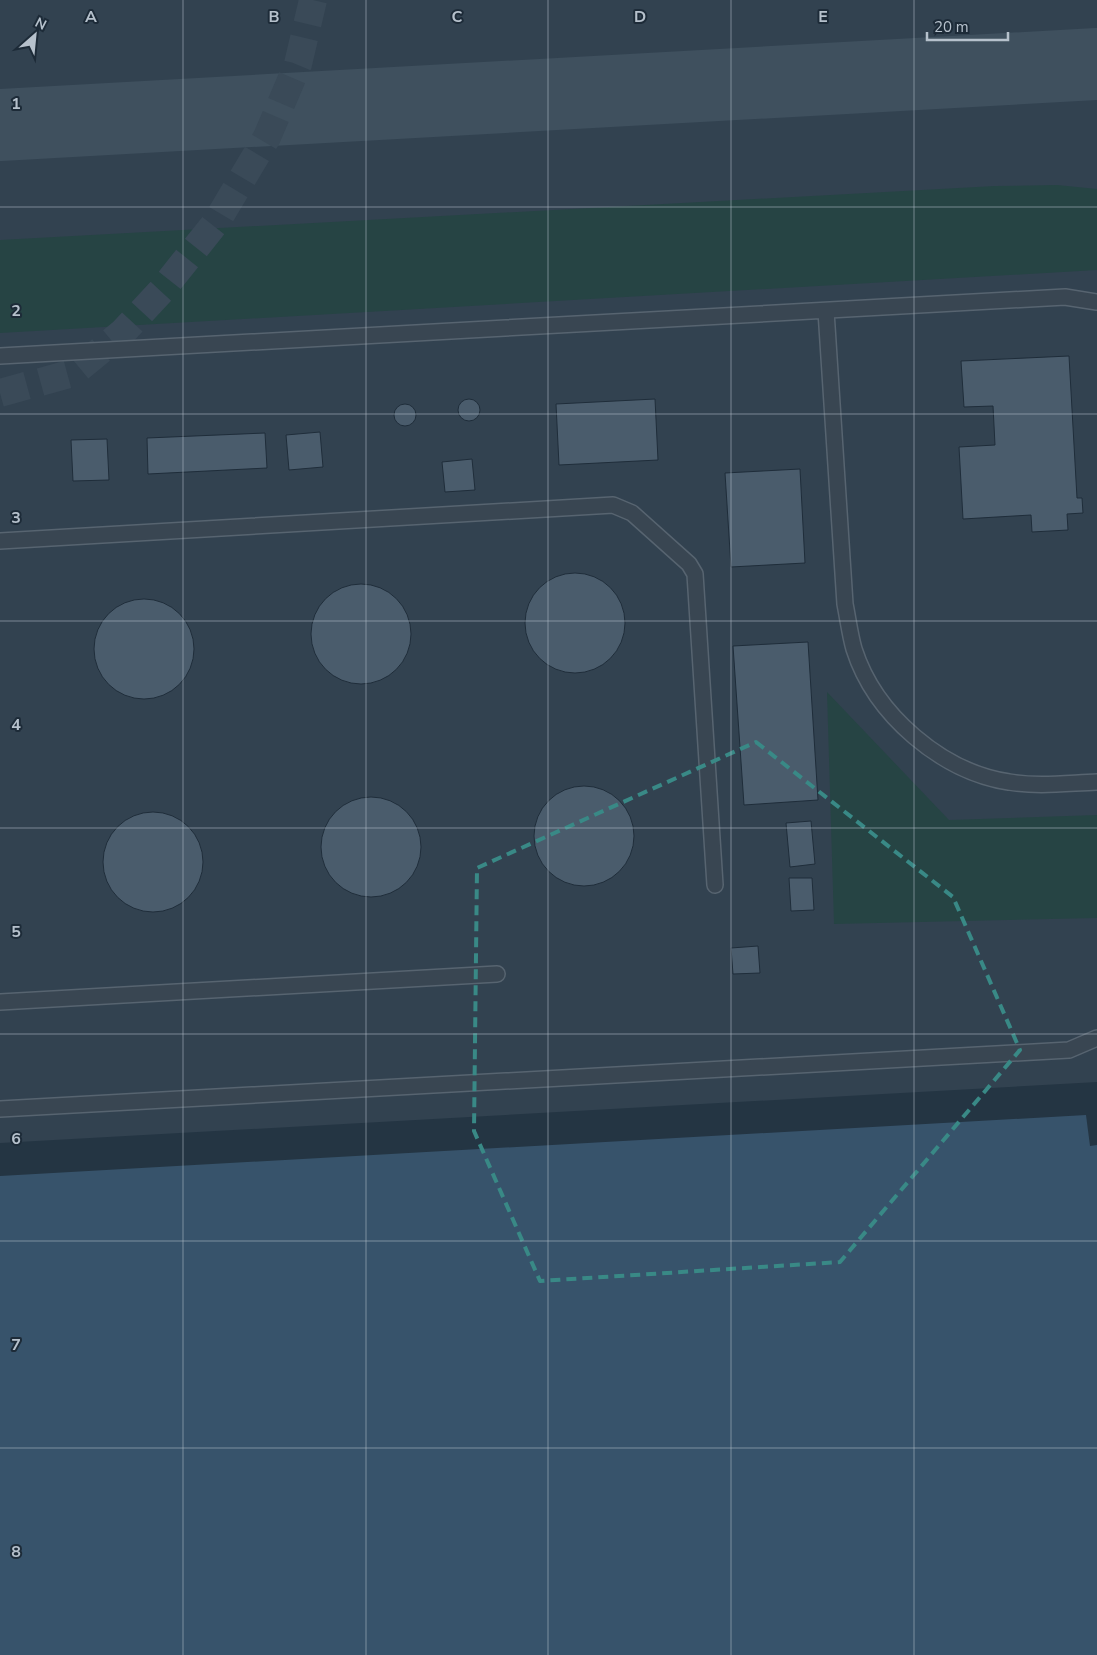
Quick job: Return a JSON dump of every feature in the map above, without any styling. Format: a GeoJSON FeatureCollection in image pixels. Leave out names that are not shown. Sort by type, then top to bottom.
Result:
{"type":"FeatureCollection","features":[{"type":"Feature","properties":{"kind":"lane"},"geometry":{"type":"LineString","coordinates":[[0,356],[1097,295]]}},
{"type":"Feature","properties":{"kind":"lane"},"geometry":{"type":"LineString","coordinates":[[1065,296],[1097,302]]}},
{"type":"Feature","properties":{"kind":"lane"},"geometry":{"type":"LineString","coordinates":[[826,311],[845,604],[854,649],[864,673],[879,698],[902,725],[924,746],[952,763],[983,777],[1010,782],[1039,785],[1097,782]]}},
{"type":"Feature","properties":{"kind":"lane"},"geometry":{"type":"LineString","coordinates":[[0,540],[614,505],[632,513],[689,564],[696,574],[715,885]]}},
{"type":"Feature","properties":{"kind":"lane"},"geometry":{"type":"LineString","coordinates":[[0,1002],[497,974]]}},
{"type":"Feature","properties":{"kind":"lane"},"geometry":{"type":"LineString","coordinates":[[0,1109],[1068,1050],[1097,1038]]}},
{"type":"Feature","properties":{"kind":"highlighted area"},"geometry":{"type":"Polygon","coordinates":[[[756,742],[953,897],[1020,1050],[840,1262],[540,1281],[474,1131],[477,868],[756,742]]]}},
{"type":"Feature","properties":{"kind":"shaded area"},"geometry":{"type":"Polygon","coordinates":[[[0,0],[1097,0],[1097,1082],[0,1143],[0,0]]]}},
{"type":"Feature","properties":{"kind":"shaded area"},"geometry":{"type":"Polygon","coordinates":[[[1086,1115],[1090,1146],[1097,1145],[1097,1655],[0,1655],[0,1176],[1086,1115]]]}},
{"type":"Feature","properties":{"kind":"green space"},"geometry":{"type":"Polygon","coordinates":[[[1057,185],[1097,189],[1097,270],[0,333],[0,240],[995,186],[1057,185]]]}},
{"type":"Feature","properties":{"kind":"green space"},"geometry":{"type":"Polygon","coordinates":[[[827,692],[949,820],[1097,815],[1097,918],[834,924],[827,692]]]}},
{"type":"Feature","properties":{"kind":"building"},"geometry":{"type":"Polygon","coordinates":[[[1069,356],[1077,498],[1082,498],[1083,513],[1067,514],[1068,530],[1032,532],[1031,515],[963,519],[959,447],[995,445],[993,406],[964,407],[961,361],[1069,356]]]}},
{"type":"Feature","properties":{"kind":"building"},"geometry":{"type":"Polygon","coordinates":[[[469,399],[477,402],[480,410],[477,418],[469,421],[461,418],[458,410],[461,402],[469,399]]]}},
{"type":"Feature","properties":{"kind":"building"},"geometry":{"type":"Polygon","coordinates":[[[655,399],[658,460],[559,465],[556,404],[655,399]]]}},
{"type":"Feature","properties":{"kind":"building"},"geometry":{"type":"Polygon","coordinates":[[[405,404],[413,407],[416,415],[413,423],[405,426],[397,423],[394,415],[397,407],[405,404]]]}},
{"type":"Feature","properties":{"kind":"building"},"geometry":{"type":"Polygon","coordinates":[[[320,432],[323,467],[289,470],[286,435],[320,432]]]}},
{"type":"Feature","properties":{"kind":"building"},"geometry":{"type":"Polygon","coordinates":[[[265,433],[267,468],[148,474],[147,438],[265,433]]]}},
{"type":"Feature","properties":{"kind":"building"},"geometry":{"type":"Polygon","coordinates":[[[107,439],[109,480],[73,481],[71,440],[107,439]]]}},
{"type":"Feature","properties":{"kind":"building"},"geometry":{"type":"Polygon","coordinates":[[[472,459],[475,490],[445,492],[442,462],[472,459]]]}},
{"type":"Feature","properties":{"kind":"building"},"geometry":{"type":"Polygon","coordinates":[[[800,469],[805,563],[731,567],[725,473],[800,469]]]}},
{"type":"Feature","properties":{"kind":"building"},"geometry":{"type":"Polygon","coordinates":[[[575,573],[585,574],[603,581],[617,595],[624,613],[624,633],[617,651],[603,665],[585,672],[575,673],[565,672],[547,665],[533,651],[526,633],[525,623],[526,613],[533,595],[547,581],[565,574],[575,573]]]}},
{"type":"Feature","properties":{"kind":"building"},"geometry":{"type":"Polygon","coordinates":[[[361,584],[371,585],[389,592],[403,606],[410,624],[410,644],[403,662],[389,676],[371,683],[361,684],[351,683],[333,676],[319,662],[312,644],[311,634],[312,624],[319,606],[333,592],[351,585],[361,584]]]}},
{"type":"Feature","properties":{"kind":"building"},"geometry":{"type":"Polygon","coordinates":[[[144,599],[154,600],[172,607],[186,621],[193,639],[193,659],[186,677],[172,691],[154,698],[144,699],[134,698],[116,691],[102,677],[95,659],[94,649],[95,639],[102,621],[116,607],[134,600],[144,599]]]}},
{"type":"Feature","properties":{"kind":"building"},"geometry":{"type":"Polygon","coordinates":[[[808,642],[818,800],[744,805],[733,646],[808,642]]]}},
{"type":"Feature","properties":{"kind":"building"},"geometry":{"type":"Polygon","coordinates":[[[584,786],[594,787],[612,794],[626,808],[633,826],[633,846],[626,864],[612,878],[594,885],[584,886],[574,885],[556,878],[542,864],[535,846],[534,836],[535,826],[542,808],[556,794],[574,787],[584,786]]]}},
{"type":"Feature","properties":{"kind":"building"},"geometry":{"type":"Polygon","coordinates":[[[371,797],[381,798],[399,805],[413,819],[420,837],[420,857],[413,875],[399,889],[381,896],[371,897],[361,896],[343,889],[329,875],[322,857],[321,847],[322,837],[329,819],[343,805],[361,798],[371,797]]]}},
{"type":"Feature","properties":{"kind":"building"},"geometry":{"type":"Polygon","coordinates":[[[153,812],[163,813],[181,820],[195,834],[202,852],[202,872],[195,890],[181,904],[163,911],[153,912],[143,911],[125,904],[111,890],[104,872],[103,862],[104,852],[111,834],[125,820],[143,813],[153,812]]]}},
{"type":"Feature","properties":{"kind":"building"},"geometry":{"type":"Polygon","coordinates":[[[811,821],[815,864],[790,867],[786,823],[811,821]]]}},
{"type":"Feature","properties":{"kind":"building"},"geometry":{"type":"Polygon","coordinates":[[[789,878],[812,878],[814,910],[791,911],[789,878]]]}},
{"type":"Feature","properties":{"kind":"building"},"geometry":{"type":"Polygon","coordinates":[[[758,946],[760,973],[733,974],[731,948],[758,946]]]}},
{"type":"Feature","properties":{"kind":"taxiway"},"geometry":{"type":"LineString","coordinates":[[0,125],[1097,64]]}},
{"type":"Feature","properties":{"kind":"tunnel"},"geometry":{"type":"LineString","coordinates":[[0,393],[73,373],[123,332],[162,290],[217,221],[267,137],[298,64],[313,0]]}}]}
